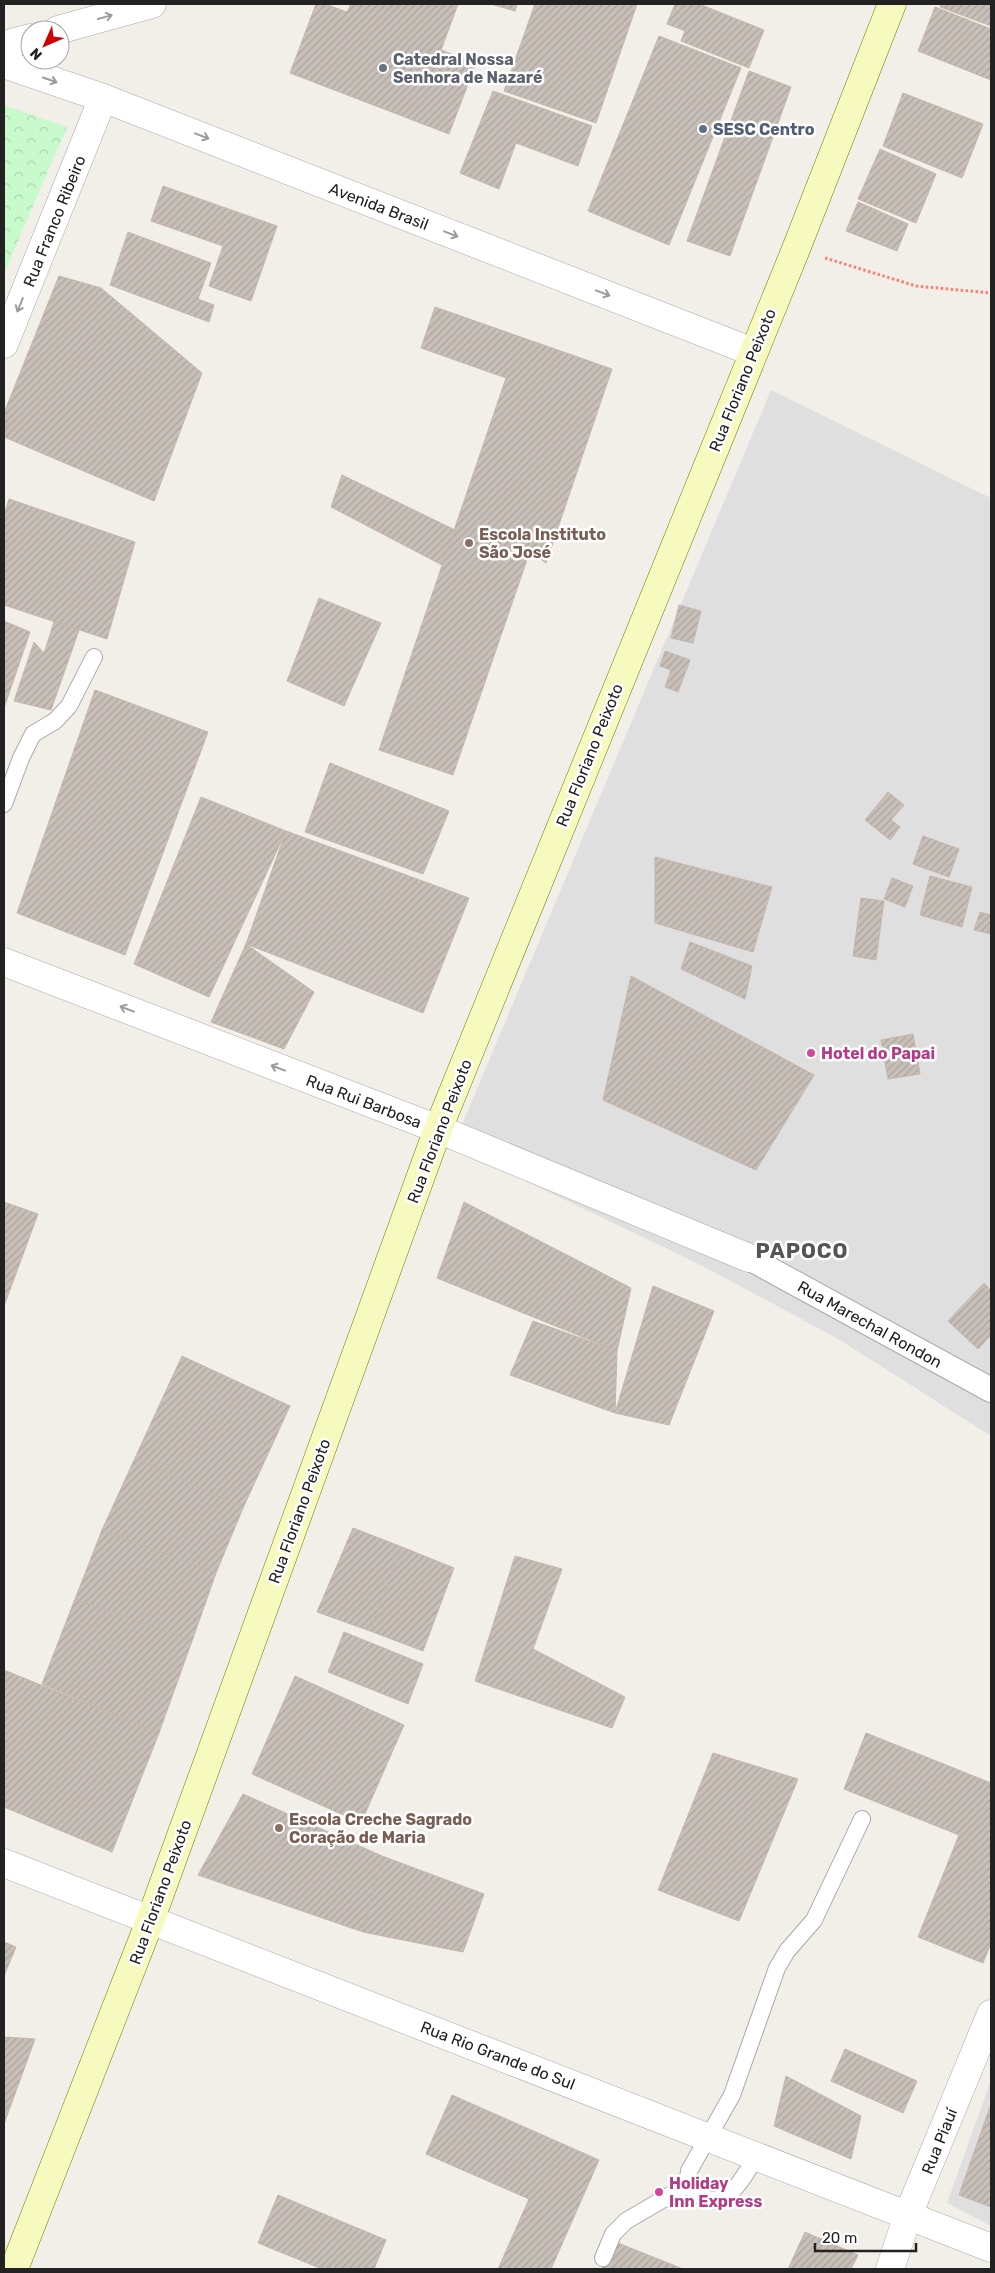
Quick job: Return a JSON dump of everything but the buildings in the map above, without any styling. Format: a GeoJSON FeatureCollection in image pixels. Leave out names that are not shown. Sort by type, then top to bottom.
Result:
{"type":"FeatureCollection","features":[{"type":"Feature","properties":{"kind":"main road","name":"Rua Floriano Peixoto"},"geometry":{"type":"LineString","coordinates":[[14,2269],[150,1921],[438,1129],[752,352],[796,249],[892,4]]}},
{"type":"Feature","properties":{"kind":"street"},"geometry":{"type":"LineString","coordinates":[[70,27],[152,4]]}},
{"type":"Feature","properties":{"kind":"street"},"geometry":{"type":"LineString","coordinates":[[4,45],[20,41]]}},
{"type":"Feature","properties":{"kind":"street","name":"Avenida Brasil"},"geometry":{"type":"LineString","coordinates":[[4,64],[103,98],[752,352]]}},
{"type":"Feature","properties":{"kind":"street","name":"Rua Franco Ribeiro"},"geometry":{"type":"LineString","coordinates":[[4,344],[103,98]]}},
{"type":"Feature","properties":{"kind":"street","name":"Rua Rui Barbosa"},"geometry":{"type":"LineString","coordinates":[[4,962],[438,1129],[749,1258]]}},
{"type":"Feature","properties":{"kind":"street","name":"Rua Marechal Rondon"},"geometry":{"type":"LineString","coordinates":[[749,1258],[991,1390]]}},
{"type":"Feature","properties":{"kind":"street","name":"Rua Rio Grande do Sul"},"geometry":{"type":"LineString","coordinates":[[4,1863],[991,2248]]}},
{"type":"Feature","properties":{"kind":"street","name":"Rua Piauí"},"geometry":{"type":"LineString","coordinates":[[890,2269],[908,2215],[991,2014]]}},
{"type":"Feature","properties":{"kind":"lane"},"geometry":{"type":"LineString","coordinates":[[4,804],[21,758],[33,734],[55,721],[69,706],[94,657]]}},
{"type":"Feature","properties":{"kind":"lane"},"geometry":{"type":"LineString","coordinates":[[757,2156],[734,2191],[726,2198],[714,2200],[702,2197],[691,2190],[687,2179],[689,2171],[707,2136],[732,2095],[777,1968],[787,1951],[814,1920],[862,1818]]}},
{"type":"Feature","properties":{"kind":"lane"},"geometry":{"type":"LineString","coordinates":[[604,2258],[613,2234],[626,2221],[689,2184]]}},
{"type":"Feature","properties":{"kind":"path"},"geometry":{"type":"LineString","coordinates":[[796,249],[916,286],[991,293]]}},
{"type":"Feature","properties":{"kind":"shaded area"},"geometry":{"type":"Polygon","coordinates":[[[771,390],[991,498],[991,1436],[840,1340],[703,1266],[453,1146],[771,390]]]}},
{"type":"Feature","properties":{"kind":"shaded area"},"geometry":{"type":"Polygon","coordinates":[[[991,2080],[991,2226],[947,2203],[991,2080]]]}},
{"type":"Feature","properties":{"kind":"green space"},"geometry":{"type":"Polygon","coordinates":[[[4,105],[67,127],[4,274],[4,105]]]}},
{"type":"Feature","properties":{"kind":"place","name":"Catedral Nossa Senhora de Nazaré"},"geometry":{"type":"Point","coordinates":[383,68]}},
{"type":"Feature","properties":{"kind":"place","name":"SESC Centro"},"geometry":{"type":"Point","coordinates":[703,129]}},
{"type":"Feature","properties":{"kind":"place","name":"Escola Instituto São José"},"geometry":{"type":"Point","coordinates":[469,543]}},
{"type":"Feature","properties":{"kind":"place","name":"Hotel do Papai"},"geometry":{"type":"Point","coordinates":[811,1053]}},
{"type":"Feature","properties":{"kind":"place","name":"Escola Creche Sagrado Coração de Maria"},"geometry":{"type":"Point","coordinates":[279,1828]}},
{"type":"Feature","properties":{"kind":"place","name":"Holiday Inn Express"},"geometry":{"type":"Point","coordinates":[659,2192]}},
{"type":"Feature","properties":{"kind":"district","name":"PAPOCO"},"geometry":{"type":"Point","coordinates":[802,1251]}}]}
